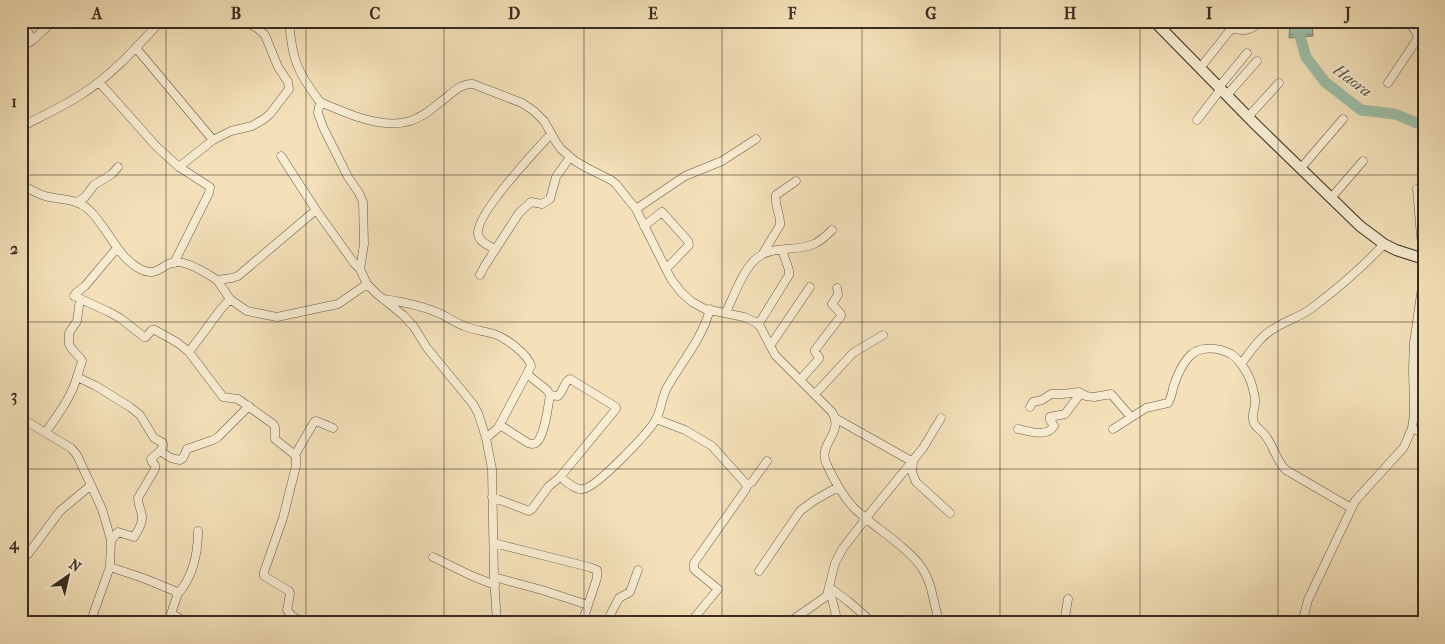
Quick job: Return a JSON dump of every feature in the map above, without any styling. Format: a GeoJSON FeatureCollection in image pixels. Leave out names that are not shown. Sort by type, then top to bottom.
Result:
{"type":"FeatureCollection","features":[{"type":"Feature","properties":{"kind":"street"},"geometry":{"type":"LineString","coordinates":[[21,21],[33,40]]}},
{"type":"Feature","properties":{"kind":"street"},"geometry":{"type":"LineString","coordinates":[[21,47],[33,40],[53,21]]}},
{"type":"Feature","properties":{"kind":"street"},"geometry":{"type":"LineString","coordinates":[[21,127],[79,96],[100,82],[161,21]]}},
{"type":"Feature","properties":{"kind":"street"},"geometry":{"type":"LineString","coordinates":[[180,167],[213,140],[231,131],[252,126],[264,119],[270,114],[288,89],[288,82],[275,62],[265,35],[257,28],[242,21]]}},
{"type":"Feature","properties":{"kind":"street"},"geometry":{"type":"LineString","coordinates":[[290,21],[291,44],[297,67],[320,102],[368,121],[382,123],[406,122],[423,115],[458,88],[466,84],[473,84],[528,107],[539,116],[558,145],[570,157],[610,180],[622,190],[636,209],[666,270],[676,285],[692,302],[705,308],[749,318],[758,325],[781,361],[832,412],[835,418],[835,427],[828,442],[824,457],[825,463],[838,487],[853,507],[923,569],[929,582],[940,623]]}},
{"type":"Feature","properties":{"kind":"street"},"geometry":{"type":"LineString","coordinates":[[1154,21],[1248,117],[1360,226],[1384,244],[1423,259],[1416,189]]}},
{"type":"Feature","properties":{"kind":"street"},"geometry":{"type":"LineString","coordinates":[[1200,68],[1231,29],[1248,30],[1256,26],[1260,21]]}},
{"type":"Feature","properties":{"kind":"street"},"geometry":{"type":"LineString","coordinates":[[1388,84],[1418,38],[1408,21]]}},
{"type":"Feature","properties":{"kind":"street"},"geometry":{"type":"LineString","coordinates":[[136,48],[213,140]]}},
{"type":"Feature","properties":{"kind":"street"},"geometry":{"type":"LineString","coordinates":[[1197,120],[1222,90],[1247,53]]}},
{"type":"Feature","properties":{"kind":"street"},"geometry":{"type":"LineString","coordinates":[[1222,90],[1257,61]]}},
{"type":"Feature","properties":{"kind":"street"},"geometry":{"type":"LineString","coordinates":[[100,82],[156,146],[180,167],[208,185],[210,189],[174,263]]}},
{"type":"Feature","properties":{"kind":"street"},"geometry":{"type":"LineString","coordinates":[[1248,117],[1279,83]]}},
{"type":"Feature","properties":{"kind":"street"},"geometry":{"type":"LineString","coordinates":[[320,102],[318,113],[322,127],[363,202],[364,244],[360,268]]}},
{"type":"Feature","properties":{"kind":"street"},"geometry":{"type":"LineString","coordinates":[[1301,168],[1343,120]]}},
{"type":"Feature","properties":{"kind":"street"},"geometry":{"type":"LineString","coordinates":[[495,250],[480,240],[478,234],[481,224],[495,199],[518,170],[552,134]]}},
{"type":"Feature","properties":{"kind":"street"},"geometry":{"type":"LineString","coordinates":[[636,209],[685,176],[722,161],[756,139]]}},
{"type":"Feature","properties":{"kind":"street"},"geometry":{"type":"LineString","coordinates":[[281,156],[316,210],[354,263],[360,268],[367,284],[404,315],[427,348],[467,396],[478,413],[486,438],[492,469],[494,581],[497,623]]}},
{"type":"Feature","properties":{"kind":"street"},"geometry":{"type":"LineString","coordinates":[[480,276],[519,213],[531,202],[542,204],[550,199],[556,177],[570,157]]}},
{"type":"Feature","properties":{"kind":"street"},"geometry":{"type":"LineString","coordinates":[[1331,198],[1363,161]]}},
{"type":"Feature","properties":{"kind":"street"},"geometry":{"type":"LineString","coordinates":[[77,202],[85,197],[94,185],[112,174],[118,167]]}},
{"type":"Feature","properties":{"kind":"street"},"geometry":{"type":"LineString","coordinates":[[762,255],[780,225],[781,220],[775,198],[796,181]]}},
{"type":"Feature","properties":{"kind":"street"},"geometry":{"type":"LineString","coordinates":[[21,184],[40,194],[77,202],[87,208],[111,237],[117,248],[140,269],[148,272],[157,272],[174,263],[183,263],[209,274],[217,280],[230,299],[247,311],[277,317],[338,304],[367,284]]}},
{"type":"Feature","properties":{"kind":"street"},"geometry":{"type":"LineString","coordinates":[[217,280],[238,276],[316,210]]}},
{"type":"Feature","properties":{"kind":"street"},"geometry":{"type":"LineString","coordinates":[[644,226],[662,212],[688,241],[688,245],[666,270]]}},
{"type":"Feature","properties":{"kind":"street"},"geometry":{"type":"LineString","coordinates":[[726,312],[747,270],[762,255],[771,251],[816,244],[832,230]]}},
{"type":"Feature","properties":{"kind":"street"},"geometry":{"type":"LineString","coordinates":[[1241,364],[1268,332],[1312,308],[1373,256],[1384,244]]}},
{"type":"Feature","properties":{"kind":"street"},"geometry":{"type":"LineString","coordinates":[[117,248],[85,286],[74,296],[113,314],[146,337],[152,330],[155,330],[178,343],[189,352],[224,396],[238,399],[273,424],[275,427],[275,439],[295,455],[296,466],[283,518],[264,576],[289,591],[288,610],[292,616],[304,623]]}},
{"type":"Feature","properties":{"kind":"street"},"geometry":{"type":"LineString","coordinates":[[758,325],[789,275],[782,250]]}},
{"type":"Feature","properties":{"kind":"street"},"geometry":{"type":"LineString","coordinates":[[1302,623],[1308,600],[1352,508],[1359,496],[1404,447],[1412,428],[1414,414],[1414,343],[1424,273]]}},
{"type":"Feature","properties":{"kind":"street"},"geometry":{"type":"LineString","coordinates":[[770,346],[810,288]]}},
{"type":"Feature","properties":{"kind":"street"},"geometry":{"type":"LineString","coordinates":[[800,380],[819,359],[815,350],[841,316],[832,304],[839,294],[837,288]]}},
{"type":"Feature","properties":{"kind":"street"},"geometry":{"type":"LineString","coordinates":[[46,432],[74,390],[82,361],[70,346],[69,333],[77,321],[80,299]]}},
{"type":"Feature","properties":{"kind":"street"},"geometry":{"type":"LineString","coordinates":[[189,352],[230,299]]}},
{"type":"Feature","properties":{"kind":"street"},"geometry":{"type":"LineString","coordinates":[[383,299],[420,305],[466,327],[495,334],[525,355],[531,366],[500,425],[495,432],[486,438]]}},
{"type":"Feature","properties":{"kind":"street"},"geometry":{"type":"LineString","coordinates":[[560,477],[579,489],[588,488],[632,449],[656,419],[662,407],[665,391],[694,346],[710,309]]}},
{"type":"Feature","properties":{"kind":"street"},"geometry":{"type":"LineString","coordinates":[[815,394],[854,353],[883,335]]}},
{"type":"Feature","properties":{"kind":"street"},"geometry":{"type":"LineString","coordinates":[[1113,429],[1146,408],[1168,403],[1172,398],[1175,382],[1183,365],[1192,353],[1205,348],[1223,350],[1232,355],[1241,364],[1250,379],[1255,403],[1253,421],[1257,428],[1264,433],[1281,465],[1286,470],[1352,508]]}},
{"type":"Feature","properties":{"kind":"street"},"geometry":{"type":"LineString","coordinates":[[500,425],[528,443],[535,444],[545,425],[550,395],[547,390],[527,374]]}},
{"type":"Feature","properties":{"kind":"street"},"geometry":{"type":"LineString","coordinates":[[77,378],[116,397],[140,415],[154,438],[163,444],[163,447],[152,459],[155,465],[154,469],[138,498],[137,502],[142,519],[135,536],[118,532],[111,540]]}},
{"type":"Feature","properties":{"kind":"street"},"geometry":{"type":"LineString","coordinates":[[492,497],[529,511],[532,509],[549,486],[560,477],[616,409],[616,407],[570,379],[566,381],[558,396],[550,395]]}},
{"type":"Feature","properties":{"kind":"street"},"geometry":{"type":"LineString","coordinates":[[1030,407],[1033,402],[1040,401],[1051,394],[1081,393],[1094,397],[1111,394],[1131,417]]}},
{"type":"Feature","properties":{"kind":"street"},"geometry":{"type":"LineString","coordinates":[[1018,429],[1041,433],[1052,430],[1054,426],[1050,416],[1065,414],[1081,393]]}},
{"type":"Feature","properties":{"kind":"street"},"geometry":{"type":"LineString","coordinates":[[160,451],[171,458],[180,460],[183,458],[187,448],[218,437],[249,406]]}},
{"type":"Feature","properties":{"kind":"street"},"geometry":{"type":"LineString","coordinates":[[21,418],[71,448],[77,455],[106,520],[111,540],[110,567],[90,623]]}},
{"type":"Feature","properties":{"kind":"street"},"geometry":{"type":"LineString","coordinates":[[835,418],[913,462]]}},
{"type":"Feature","properties":{"kind":"street"},"geometry":{"type":"LineString","coordinates":[[788,623],[824,598],[829,590],[838,556],[866,518],[928,442],[941,418]]}},
{"type":"Feature","properties":{"kind":"street"},"geometry":{"type":"LineString","coordinates":[[656,419],[690,432],[712,446],[747,485]]}},
{"type":"Feature","properties":{"kind":"street"},"geometry":{"type":"LineString","coordinates":[[295,455],[312,423],[316,421],[333,428]]}},
{"type":"Feature","properties":{"kind":"street"},"geometry":{"type":"LineString","coordinates":[[1412,428],[1424,434]]}},
{"type":"Feature","properties":{"kind":"street"},"geometry":{"type":"LineString","coordinates":[[690,623],[718,589],[696,572],[694,564],[747,485],[752,482],[767,461]]}},
{"type":"Feature","properties":{"kind":"street"},"geometry":{"type":"LineString","coordinates":[[913,462],[912,472],[916,482],[950,513]]}},
{"type":"Feature","properties":{"kind":"street"},"geometry":{"type":"LineString","coordinates":[[21,560],[28,554],[60,511],[90,486]]}},
{"type":"Feature","properties":{"kind":"street"},"geometry":{"type":"LineString","coordinates":[[760,571],[800,511],[838,487]]}},
{"type":"Feature","properties":{"kind":"street"},"geometry":{"type":"LineString","coordinates":[[168,623],[177,595],[193,570],[198,531]]}},
{"type":"Feature","properties":{"kind":"street"},"geometry":{"type":"LineString","coordinates":[[494,543],[597,570],[597,578],[582,623]]}},
{"type":"Feature","properties":{"kind":"street"},"geometry":{"type":"LineString","coordinates":[[433,557],[494,581],[542,590],[588,606]]}},
{"type":"Feature","properties":{"kind":"street"},"geometry":{"type":"LineString","coordinates":[[110,567],[171,589],[177,595]]}},
{"type":"Feature","properties":{"kind":"street"},"geometry":{"type":"LineString","coordinates":[[606,623],[619,598],[630,592],[638,570]]}},
{"type":"Feature","properties":{"kind":"street"},"geometry":{"type":"LineString","coordinates":[[829,590],[838,623]]}},
{"type":"Feature","properties":{"kind":"street"},"geometry":{"type":"LineString","coordinates":[[829,590],[848,600],[873,623]]}},
{"type":"Feature","properties":{"kind":"street"},"geometry":{"type":"LineString","coordinates":[[1064,623],[1068,599]]}},
{"type":"Feature","properties":{"kind":"street"},"geometry":{"type":"LineString","coordinates":[[172,614],[188,623]]}},
{"type":"Feature","properties":{"kind":"shaded area"},"geometry":{"type":"Polygon","coordinates":[[[1290,21],[1312,21],[1313,36],[1289,38],[1290,21]]]}},
{"type":"Feature","properties":{"kind":"waterway","name":"Haora"},"geometry":{"type":"LineString","coordinates":[[1298,21],[1297,26],[1306,57],[1325,82],[1361,110],[1395,114],[1424,126]]}}]}
